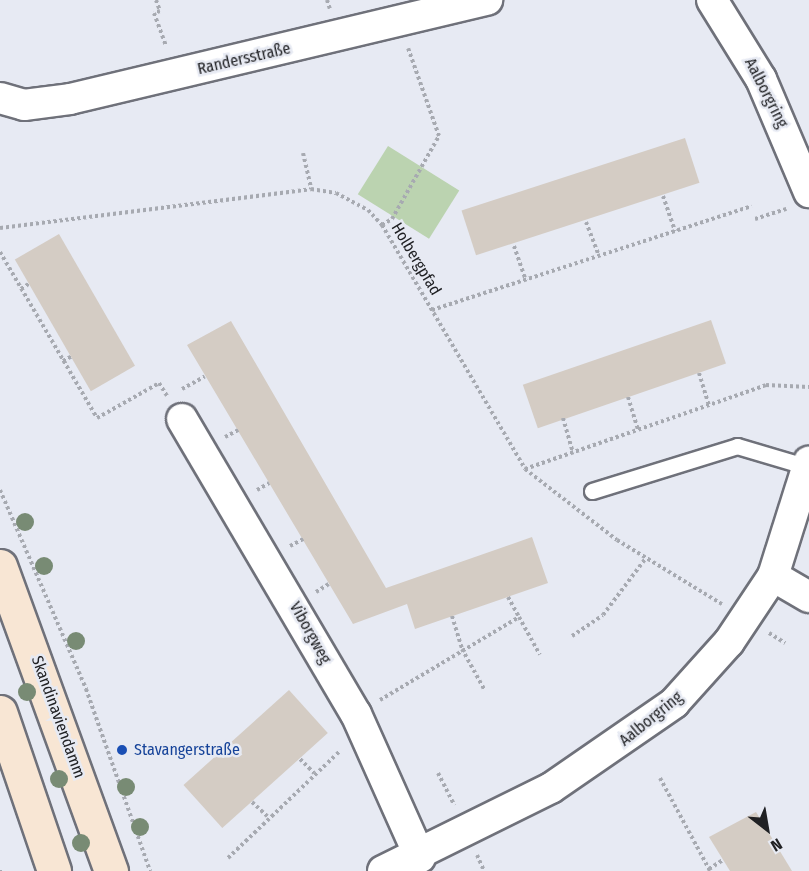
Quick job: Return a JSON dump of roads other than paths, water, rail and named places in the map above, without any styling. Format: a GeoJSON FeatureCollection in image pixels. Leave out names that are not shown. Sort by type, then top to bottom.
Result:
{"type":"FeatureCollection","features":[{"type":"Feature","properties":{"kind":"main road","name":"Skandinaviendamm"},"geometry":{"type":"LineString","coordinates":[[0,566],[111,871]]}},
{"type":"Feature","properties":{"kind":"main road"},"geometry":{"type":"LineString","coordinates":[[0,712],[54,871]]}},
{"type":"Feature","properties":{"kind":"street","name":"Randersstraße"},"geometry":{"type":"LineString","coordinates":[[0,98],[33,104],[174,76],[400,24],[486,0]]}},
{"type":"Feature","properties":{"kind":"street","name":"Aalborgring"},"geometry":{"type":"LineString","coordinates":[[712,0],[761,79],[804,199]]}},
{"type":"Feature","properties":{"kind":"street","name":"Viborgweg"},"geometry":{"type":"LineString","coordinates":[[175,408],[361,724],[399,866]]}},
{"type":"Feature","properties":{"kind":"street","name":"Aalborgring"},"geometry":{"type":"LineString","coordinates":[[399,866],[551,788],[636,733],[702,676],[773,576],[808,464]]}},
{"type":"Feature","properties":{"kind":"street"},"geometry":{"type":"LineString","coordinates":[[773,576],[809,597]]}},
{"type":"Feature","properties":{"kind":"lane"},"geometry":{"type":"LineString","coordinates":[[592,491],[737,446],[808,464]]}},
{"type":"Feature","properties":{"kind":"place","name":"Stavangerstraße"},"geometry":{"type":"Point","coordinates":[122,750]}}]}
